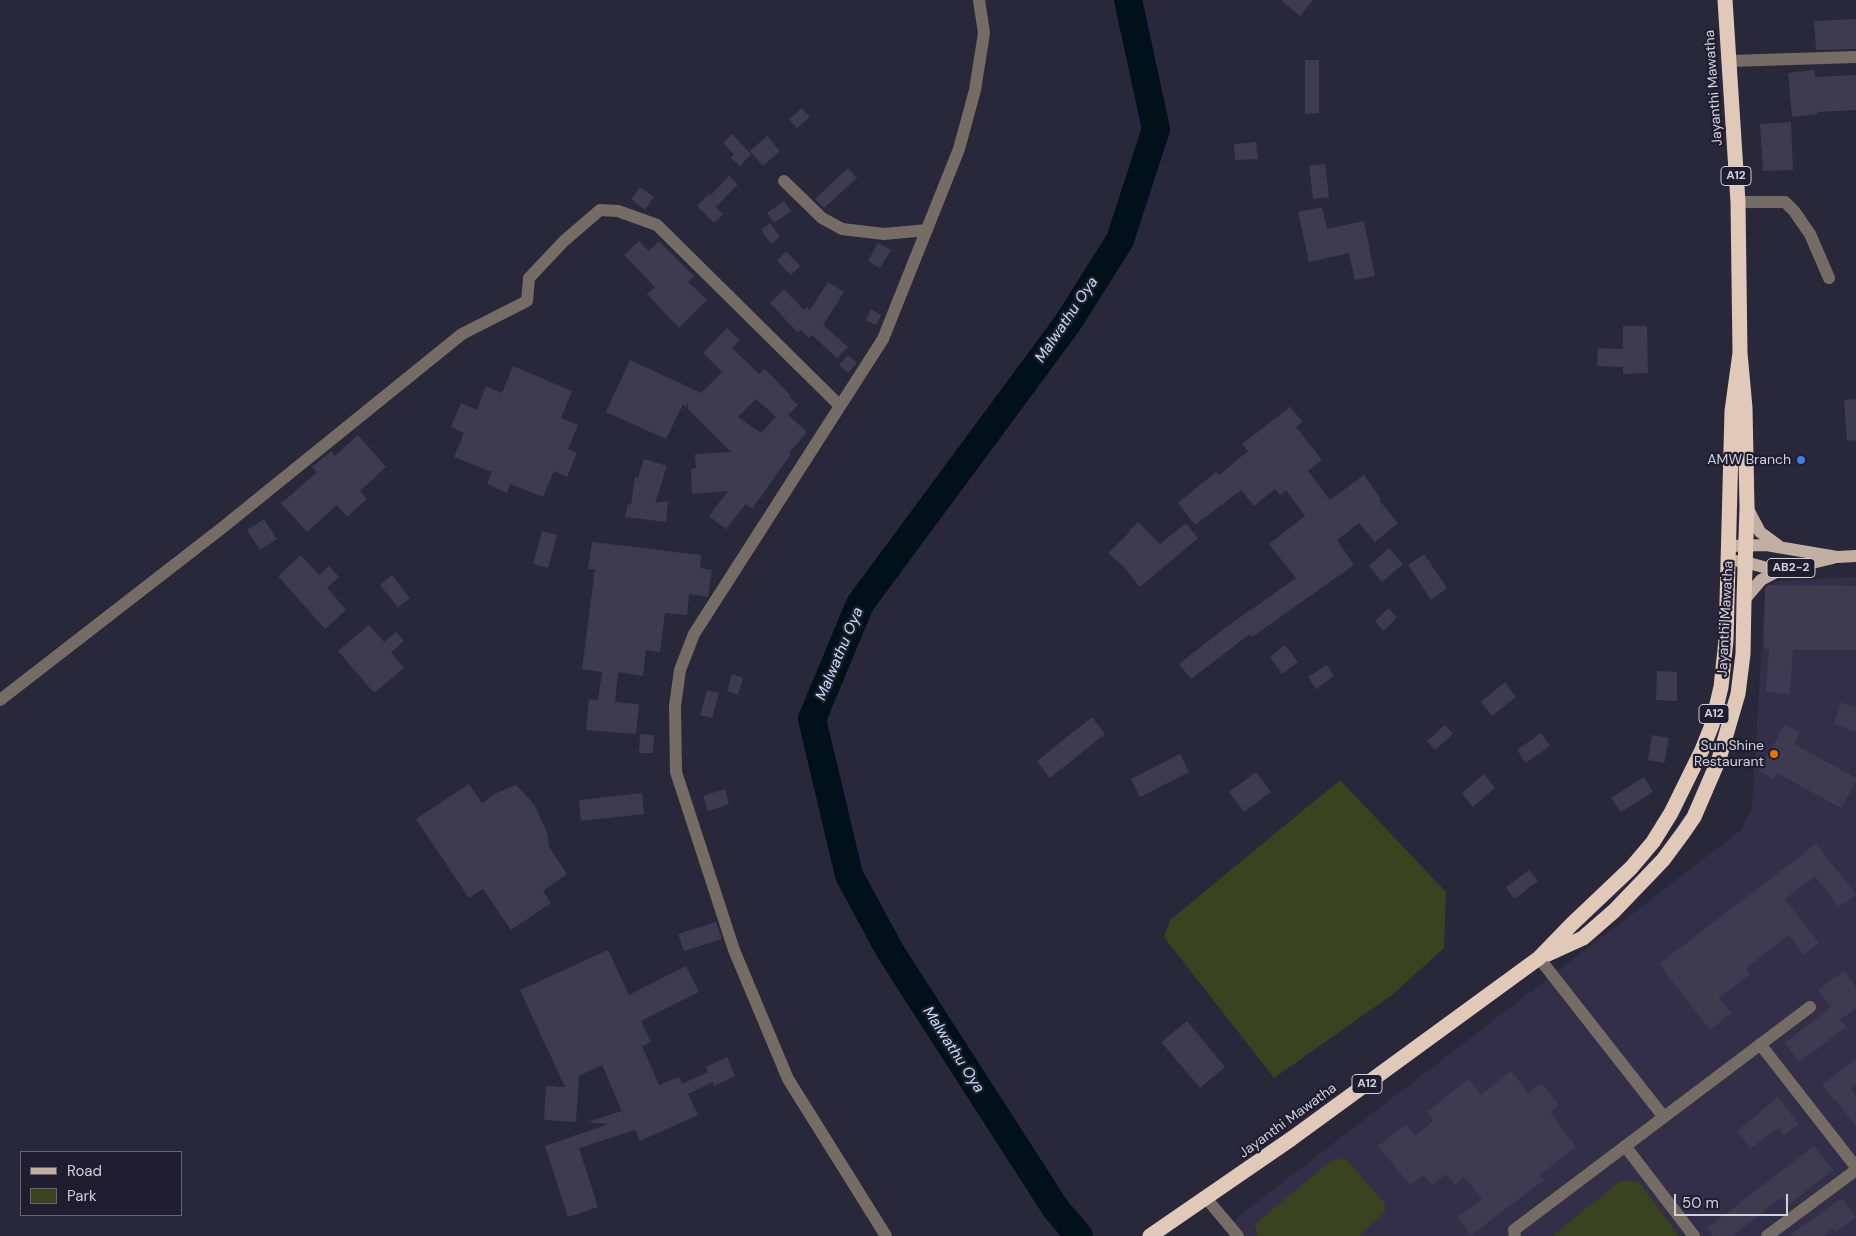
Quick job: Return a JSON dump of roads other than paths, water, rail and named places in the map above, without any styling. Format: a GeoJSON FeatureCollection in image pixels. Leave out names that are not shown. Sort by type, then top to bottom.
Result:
{"type":"FeatureCollection","features":[{"type":"Feature","properties":{"kind":"highway","name":"Jayanthi Mawatha"},"geometry":{"type":"LineString","coordinates":[[1540,958],[1583,938],[1614,911],[1663,860],[1694,817],[1719,759],[1738,694],[1743,654],[1747,506],[1745,408],[1740,353],[1738,202],[1725,0]]}},
{"type":"Feature","properties":{"kind":"highway","name":"Jayanthi Mawatha"},"geometry":{"type":"LineString","coordinates":[[1150,1236],[1299,1134],[1540,958],[1572,924],[1631,868],[1653,842],[1686,785],[1712,725],[1721,687],[1726,640],[1732,411],[1740,353]]}},
{"type":"Feature","properties":{"kind":"main road"},"geometry":{"type":"LineString","coordinates":[[1747,506],[1760,532],[1768,540],[1780,547]]}},
{"type":"Feature","properties":{"kind":"main road","name":"AB2-2"},"geometry":{"type":"LineString","coordinates":[[1745,554],[1766,545],[1838,557]]}},
{"type":"Feature","properties":{"kind":"main road"},"geometry":{"type":"LineString","coordinates":[[1728,554],[1745,554]]}},
{"type":"Feature","properties":{"kind":"main road","name":"AB2-2"},"geometry":{"type":"LineString","coordinates":[[1745,554],[1778,570],[1838,557],[1856,556]]}},
{"type":"Feature","properties":{"kind":"main road"},"geometry":{"type":"LineString","coordinates":[[1744,600],[1761,580],[1778,570]]}},
{"type":"Feature","properties":{"kind":"street"},"geometry":{"type":"LineString","coordinates":[[886,1236],[788,1079],[734,950],[676,772],[675,706],[680,670],[694,634],[883,339],[959,149],[975,90],[984,33],[979,0]]}},
{"type":"Feature","properties":{"kind":"street"},"geometry":{"type":"LineString","coordinates":[[1729,61],[1856,57]]}},
{"type":"Feature","properties":{"kind":"street"},"geometry":{"type":"LineString","coordinates":[[784,181],[822,218],[842,228],[884,234],[927,230]]}},
{"type":"Feature","properties":{"kind":"street"},"geometry":{"type":"LineString","coordinates":[[1738,202],[1785,202],[1794,211],[1810,234],[1829,278]]}},
{"type":"Feature","properties":{"kind":"street"},"geometry":{"type":"LineString","coordinates":[[0,700],[222,528],[462,334],[528,301],[528,278],[564,241],[600,210],[618,211],[656,224],[840,406]]}},
{"type":"Feature","properties":{"kind":"street"},"geometry":{"type":"LineString","coordinates":[[1540,958],[1663,1116]]}},
{"type":"Feature","properties":{"kind":"street"},"geometry":{"type":"LineString","coordinates":[[1515,1236],[1514,1230],[1810,1007]]}},
{"type":"Feature","properties":{"kind":"street"},"geometry":{"type":"LineString","coordinates":[[1760,1044],[1856,1168],[1767,1236]]}},
{"type":"Feature","properties":{"kind":"street"},"geometry":{"type":"LineString","coordinates":[[1625,1146],[1694,1236]]}},
{"type":"Feature","properties":{"kind":"street"},"geometry":{"type":"LineString","coordinates":[[1206,1198],[1238,1236]]}},
{"type":"Feature","properties":{"kind":"waterway","name":"Malwathu Oya"},"geometry":{"type":"LineString","coordinates":[[1079,1236],[1056,1209],[890,951],[849,875],[812,719],[860,604],[1067,324],[1120,240],[1156,129],[1128,0]]}},
{"type":"Feature","properties":{"kind":"place","name":"AMW Branch"},"geometry":{"type":"Point","coordinates":[1801,460]}},
{"type":"Feature","properties":{"kind":"place","name":"Sun Shine Restaurant"},"geometry":{"type":"Point","coordinates":[1774,754]}}]}
